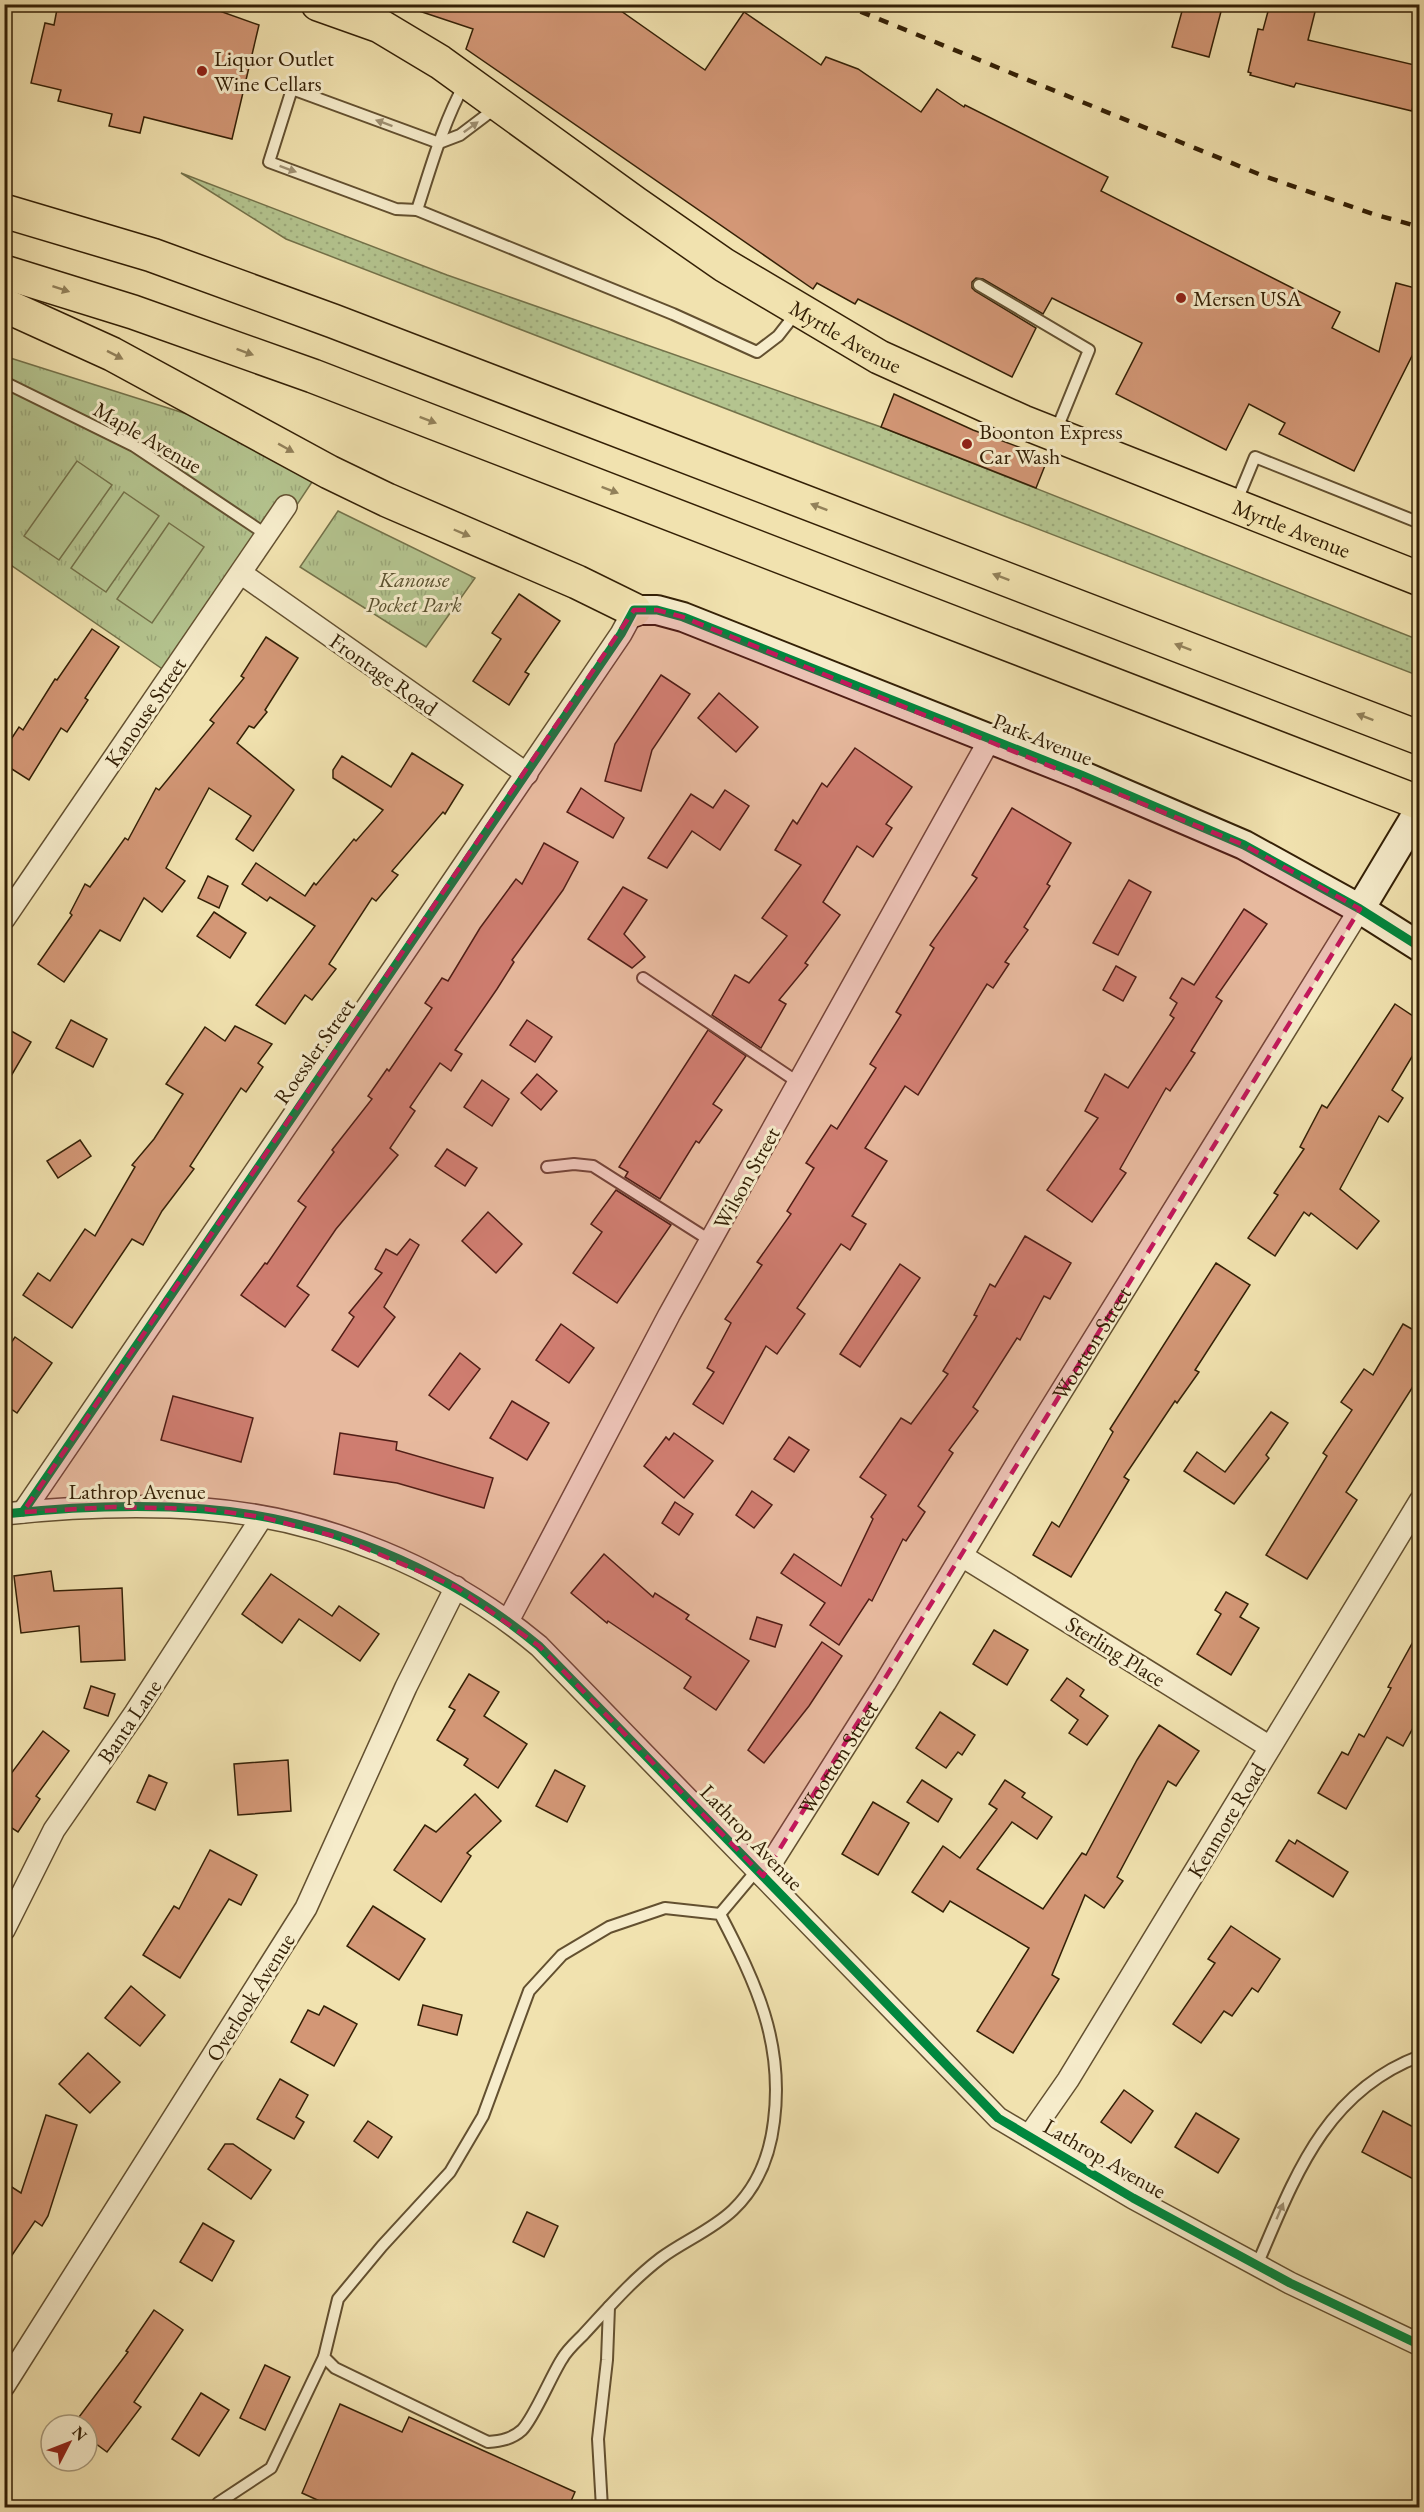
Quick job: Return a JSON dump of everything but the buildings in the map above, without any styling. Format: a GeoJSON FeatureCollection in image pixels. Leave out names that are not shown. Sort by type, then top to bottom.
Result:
{"type":"FeatureCollection","features":[{"type":"Feature","properties":{"kind":"main road","name":"Myrtle Avenue"},"geometry":{"type":"LineString","coordinates":[[318,4],[380,26],[440,62],[724,265],[879,357],[1054,434],[1419,579]]}},
{"type":"Feature","properties":{"kind":"main road"},"geometry":{"type":"LineString","coordinates":[[4,211],[152,255],[322,316],[1419,738]]}},
{"type":"Feature","properties":{"kind":"main road"},"geometry":{"type":"LineString","coordinates":[[4,272],[133,312],[313,376],[1411,802]]}},
{"type":"Feature","properties":{"kind":"main road"},"geometry":{"type":"LineString","coordinates":[[4,305],[112,354],[329,472],[387,500],[577,582],[634,610]]}},
{"type":"Feature","properties":{"kind":"street","name":"Kanouse Street"},"geometry":{"type":"LineString","coordinates":[[4,920],[195,638],[242,574],[286,506]]}},
{"type":"Feature","properties":{"kind":"street","name":"Frontage Road"},"geometry":{"type":"LineString","coordinates":[[242,574],[527,774]]}},
{"type":"Feature","properties":{"kind":"street","name":"Park Avenue"},"geometry":{"type":"LineString","coordinates":[[634,610],[657,610],[683,617],[990,739],[1244,845],[1360,909],[1419,947]]}},
{"type":"Feature","properties":{"kind":"street","name":"Roessler Street"},"geometry":{"type":"LineString","coordinates":[[14,1513],[394,970],[477,843],[527,774],[621,634],[634,610]]}},
{"type":"Feature","properties":{"kind":"street","name":"Wilson Street"},"geometry":{"type":"LineString","coordinates":[[508,1621],[711,1241],[990,739]]}},
{"type":"Feature","properties":{"kind":"street","name":"Wootton Street"},"geometry":{"type":"LineString","coordinates":[[760,1873],[885,1683],[1360,909],[1411,802]]}},
{"type":"Feature","properties":{"kind":"street","name":"Kenmore Road"},"geometry":{"type":"LineString","coordinates":[[1029,2136],[1068,2080],[1419,1501]]}},
{"type":"Feature","properties":{"kind":"street","name":"Lathrop Avenue"},"geometry":{"type":"LineString","coordinates":[[14,1513],[112,1507],[205,1509],[262,1518],[341,1538],[407,1563],[456,1587],[508,1621],[539,1646],[998,2118],[1133,2198],[1257,2265],[1419,2345]]}},
{"type":"Feature","properties":{"kind":"street","name":"Banta Lane"},"geometry":{"type":"LineString","coordinates":[[4,1930],[54,1830],[135,1713],[262,1518]]}},
{"type":"Feature","properties":{"kind":"street","name":"Sterling Place"},"geometry":{"type":"LineString","coordinates":[[962,1556],[1270,1747]]}},
{"type":"Feature","properties":{"kind":"street","name":"Overlook Avenue"},"geometry":{"type":"LineString","coordinates":[[4,2386],[306,1908],[406,1687],[456,1587]]}},
{"type":"Feature","properties":{"kind":"lane"},"geometry":{"type":"LineString","coordinates":[[417,210],[453,106],[466,81]]}},
{"type":"Feature","properties":{"kind":"lane"},"geometry":{"type":"LineString","coordinates":[[499,105],[460,135],[439,143],[292,89],[269,162],[396,209],[417,210],[673,314],[757,352],[778,336],[798,310]]}},
{"type":"Feature","properties":{"kind":"lane"},"geometry":{"type":"LineString","coordinates":[[979,285],[1089,350],[1054,434]]}},
{"type":"Feature","properties":{"kind":"lane","name":"Maple Avenue"},"geometry":{"type":"LineString","coordinates":[[4,382],[134,446],[267,535]]}},
{"type":"Feature","properties":{"kind":"lane"},"geometry":{"type":"LineString","coordinates":[[1235,506],[1255,457],[1419,523]]}},
{"type":"Feature","properties":{"kind":"lane"},"geometry":{"type":"LineString","coordinates":[[642,978],[799,1083]]}},
{"type":"Feature","properties":{"kind":"lane"},"geometry":{"type":"LineString","coordinates":[[547,1167],[574,1164],[593,1166],[711,1241]]}},
{"type":"Feature","properties":{"kind":"lane"},"geometry":{"type":"LineString","coordinates":[[720,1914],[760,1873]]}},
{"type":"Feature","properties":{"kind":"lane"},"geometry":{"type":"LineString","coordinates":[[217,2508],[218,2504],[272,2468],[324,2358],[338,2299],[382,2246],[450,2172],[483,2116],[529,1991],[562,1955],[609,1927],[665,1908],[720,1914]]}},
{"type":"Feature","properties":{"kind":"lane"},"geometry":{"type":"LineString","coordinates":[[324,2358],[335,2368],[489,2442],[508,2439],[523,2429],[563,2357],[627,2287],[662,2258],[719,2222],[733,2210],[755,2183],[769,2151],[777,2096],[776,2061],[769,2027],[746,1963],[720,1914]]}},
{"type":"Feature","properties":{"kind":"lane"},"geometry":{"type":"LineString","coordinates":[[1257,2265],[1293,2181],[1313,2144],[1340,2111],[1366,2085],[1397,2064],[1419,2056]]}},
{"type":"Feature","properties":{"kind":"lane"},"geometry":{"type":"LineString","coordinates":[[602,2508],[598,2439],[609,2307]]}},
{"type":"Feature","properties":{"kind":"highlighted area"},"geometry":{"type":"Polygon","coordinates":[[[634,610],[657,610],[683,617],[1244,845],[1360,909],[763,1876],[539,1646],[456,1587],[341,1538],[262,1517],[205,1509],[113,1507],[23,1512],[634,610]]]}},
{"type":"Feature","properties":{"kind":"green space"},"geometry":{"type":"Polygon","coordinates":[[[181,173],[447,275],[881,427],[1419,640],[1419,676],[286,239],[181,173]]]}},
{"type":"Feature","properties":{"kind":"green space"},"geometry":{"type":"Polygon","coordinates":[[[4,356],[209,421],[316,476],[180,681],[5,561],[4,356]]]}},
{"type":"Feature","properties":{"kind":"green space"},"geometry":{"type":"Polygon","coordinates":[[[77,461],[112,485],[59,560],[24,536],[77,461]]]}},
{"type":"Feature","properties":{"kind":"green space"},"geometry":{"type":"Polygon","coordinates":[[[124,492],[159,516],[106,592],[71,568],[124,492]]]}},
{"type":"Feature","properties":{"kind":"green space","name":"Kanouse Pocket Park"},"geometry":{"type":"Polygon","coordinates":[[[338,511],[475,578],[426,647],[300,567],[338,511]]]}},
{"type":"Feature","properties":{"kind":"green space"},"geometry":{"type":"Polygon","coordinates":[[[169,523],[204,547],[152,623],[117,599],[169,523]]]}},
{"type":"Feature","properties":{"kind":"railway"},"geometry":{"type":"LineString","coordinates":[[842,4],[1261,175],[1373,214],[1420,227]]}},
{"type":"Feature","properties":{"kind":"cycle path"},"geometry":{"type":"LineString","coordinates":[[23,1512],[547,744],[621,634],[634,610],[657,610],[683,617],[1081,775],[1244,845],[1360,909],[1420,947]]}},
{"type":"Feature","properties":{"kind":"cycle path"},"geometry":{"type":"LineString","coordinates":[[4,1514],[129,1507],[179,1507],[249,1514],[294,1523],[339,1536],[382,1552],[465,1593],[503,1618],[539,1646],[998,2118],[1133,2198],[1290,2283],[1420,2345]]}},
{"type":"Feature","properties":{"kind":"place","name":"Liquor Outlet Wine Cellars"},"geometry":{"type":"Point","coordinates":[202,71]}},
{"type":"Feature","properties":{"kind":"place","name":"Mersen USA"},"geometry":{"type":"Point","coordinates":[1181,298]}},
{"type":"Feature","properties":{"kind":"place","name":"Boonton Express Car Wash"},"geometry":{"type":"Point","coordinates":[967,444]}}]}
